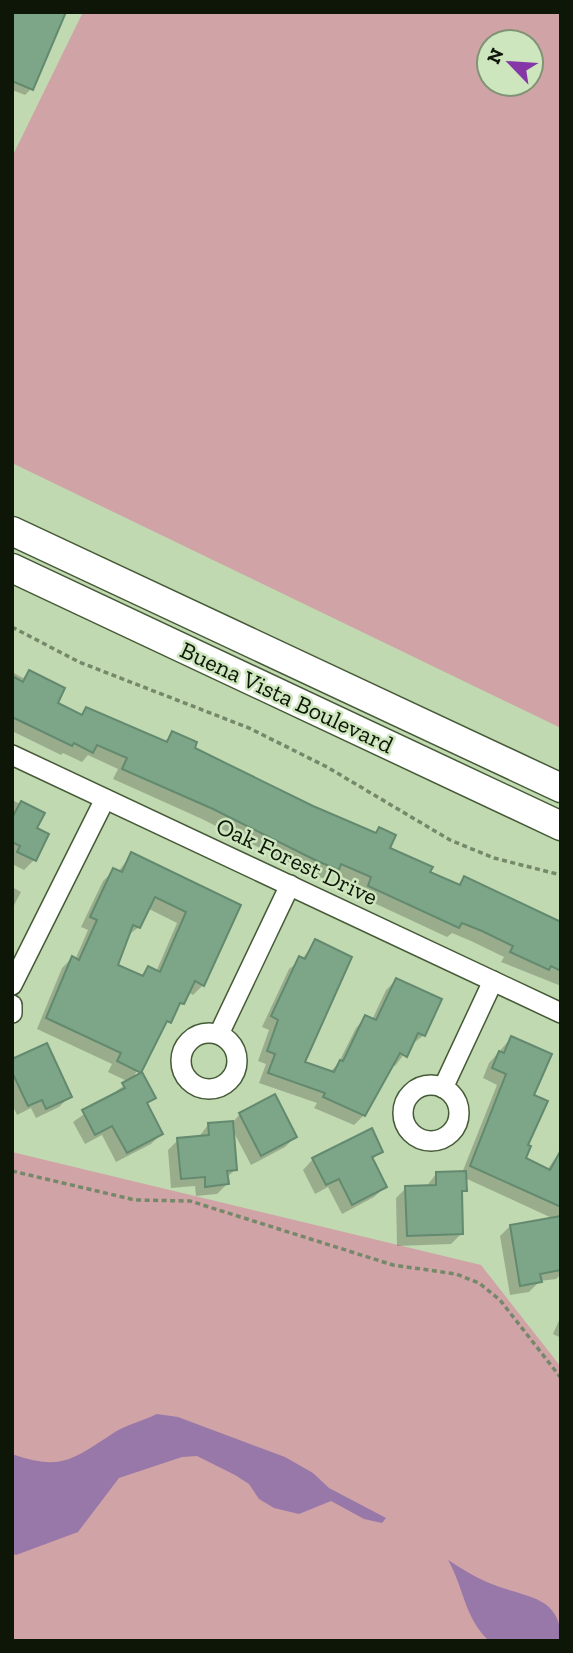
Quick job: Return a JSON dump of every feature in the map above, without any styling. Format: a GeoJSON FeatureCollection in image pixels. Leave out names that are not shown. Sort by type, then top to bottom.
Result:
{"type":"FeatureCollection","features":[{"type":"Feature","properties":{"kind":"main road","name":"Buena Vista Boulevard"},"geometry":{"type":"LineString","coordinates":[[12,531],[561,788]]}},
{"type":"Feature","properties":{"kind":"main road","name":"Buena Vista Boulevard"},"geometry":{"type":"LineString","coordinates":[[12,568],[561,826]]}},
{"type":"Feature","properties":{"kind":"street","name":"Oak Forest Drive"},"geometry":{"type":"LineString","coordinates":[[12,755],[561,1013]]}},
{"type":"Feature","properties":{"kind":"street"},"geometry":{"type":"LineString","coordinates":[[12,985],[18,963],[105,799]]}},
{"type":"Feature","properties":{"kind":"street"},"geometry":{"type":"LineString","coordinates":[[219,1034],[290,885]]}},
{"type":"Feature","properties":{"kind":"street"},"geometry":{"type":"LineString","coordinates":[[443,1088],[493,981]]}},
{"type":"Feature","properties":{"kind":"street"},"geometry":{"type":"LineString","coordinates":[[12,1005],[12,1013]]}},
{"type":"Feature","properties":{"kind":"path"},"geometry":{"type":"LineString","coordinates":[[12,627],[79,662],[249,728],[327,766],[450,840],[494,858],[561,875]]}},
{"type":"Feature","properties":{"kind":"path"},"geometry":{"type":"LineString","coordinates":[[12,1171],[135,1200],[190,1202],[393,1265],[456,1274],[479,1283],[499,1300],[561,1378]]}},
{"type":"Feature","properties":{"kind":"shaded area"},"geometry":{"type":"Polygon","coordinates":[[[83,12],[561,12],[561,728],[12,463],[12,157],[83,12]]]}},
{"type":"Feature","properties":{"kind":"shaded area"},"geometry":{"type":"Polygon","coordinates":[[[12,1152],[481,1265],[561,1367],[561,1641],[12,1641],[12,1152]]]}},
{"type":"Feature","properties":{"kind":"shaded area"},"geometry":{"type":"Polygon","coordinates":[[[157,1414],[178,1417],[285,1457],[313,1473],[329,1488],[386,1518],[382,1523],[364,1519],[331,1501],[299,1514],[274,1508],[259,1499],[249,1484],[235,1475],[197,1456],[182,1457],[119,1478],[78,1532],[16,1555],[12,1553],[12,1454],[43,1462],[65,1460],[123,1428],[157,1414]]]}},
{"type":"Feature","properties":{"kind":"shaded area"},"geometry":{"type":"Polygon","coordinates":[[[448,1560],[484,1581],[532,1597],[549,1607],[560,1626],[561,1641],[489,1641],[474,1622],[448,1560]]]}},
{"type":"Feature","properties":{"kind":"building"},"geometry":{"type":"Polygon","coordinates":[[[12,12],[66,12],[33,90],[12,81],[12,12]]]}},
{"type":"Feature","properties":{"kind":"building"},"geometry":{"type":"Polygon","coordinates":[[[29,670],[65,688],[58,703],[82,715],[86,707],[167,742],[172,731],[197,742],[195,748],[313,806],[376,833],[379,827],[396,835],[390,848],[433,867],[430,872],[460,885],[464,876],[561,922],[561,971],[551,966],[549,970],[510,952],[513,946],[482,931],[462,923],[459,928],[368,886],[371,877],[341,864],[339,870],[317,861],[213,809],[122,769],[127,758],[97,745],[93,753],[74,743],[72,746],[12,717],[12,676],[23,682],[29,670]]]}},
{"type":"Feature","properties":{"kind":"building"},"geometry":{"type":"Polygon","coordinates":[[[21,801],[45,813],[37,828],[49,834],[36,861],[17,852],[20,846],[12,842],[12,818],[21,801]]]}},
{"type":"Feature","properties":{"kind":"building"},"geometry":{"type":"Polygon","coordinates":[[[131,852],[241,905],[204,986],[195,981],[184,1004],[180,1003],[171,1023],[167,1021],[141,1073],[117,1061],[121,1053],[46,1018],[72,956],[79,960],[97,920],[90,917],[113,868],[122,872],[131,852]],[[155,897],[140,928],[133,925],[118,965],[143,976],[148,966],[160,972],[186,912],[155,897]]]}},
{"type":"Feature","properties":{"kind":"building"},"geometry":{"type":"Polygon","coordinates":[[[315,939],[352,957],[305,1062],[334,1072],[340,1060],[343,1061],[365,1015],[376,1020],[396,978],[442,999],[425,1036],[418,1033],[407,1057],[400,1053],[365,1116],[323,1097],[325,1093],[268,1073],[275,1054],[267,1051],[278,1020],[271,1016],[299,956],[305,959],[315,939]]]}},
{"type":"Feature","properties":{"kind":"building"},"geometry":{"type":"Polygon","coordinates":[[[511,1036],[552,1054],[534,1095],[548,1101],[528,1145],[531,1146],[526,1158],[550,1170],[561,1150],[561,1207],[470,1166],[506,1074],[492,1068],[499,1051],[504,1053],[511,1036]]]}},
{"type":"Feature","properties":{"kind":"building"},"geometry":{"type":"Polygon","coordinates":[[[47,1043],[72,1097],[46,1109],[42,1100],[28,1106],[12,1072],[12,1059],[47,1043]]]}},
{"type":"Feature","properties":{"kind":"building"},"geometry":{"type":"Polygon","coordinates":[[[142,1072],[156,1098],[147,1103],[163,1134],[127,1153],[112,1126],[95,1135],[82,1110],[125,1088],[122,1083],[142,1072]]]}},
{"type":"Feature","properties":{"kind":"building"},"geometry":{"type":"Polygon","coordinates":[[[275,1094],[297,1137],[261,1156],[239,1113],[275,1094]]]}},
{"type":"Feature","properties":{"kind":"building"},"geometry":{"type":"Polygon","coordinates":[[[233,1121],[237,1170],[227,1171],[229,1184],[205,1187],[205,1177],[181,1179],[177,1138],[209,1135],[208,1123],[233,1121]]]}},
{"type":"Feature","properties":{"kind":"building"},"geometry":{"type":"Polygon","coordinates":[[[372,1128],[383,1152],[372,1157],[387,1187],[352,1205],[339,1179],[326,1185],[312,1158],[372,1128]]]}},
{"type":"Feature","properties":{"kind":"building"},"geometry":{"type":"Polygon","coordinates":[[[466,1171],[467,1191],[462,1191],[463,1234],[407,1236],[405,1186],[436,1185],[436,1172],[466,1171]]]}},
{"type":"Feature","properties":{"kind":"building"},"geometry":{"type":"Polygon","coordinates":[[[561,1216],[561,1270],[540,1274],[542,1282],[520,1286],[510,1225],[561,1216]]]}}]}
